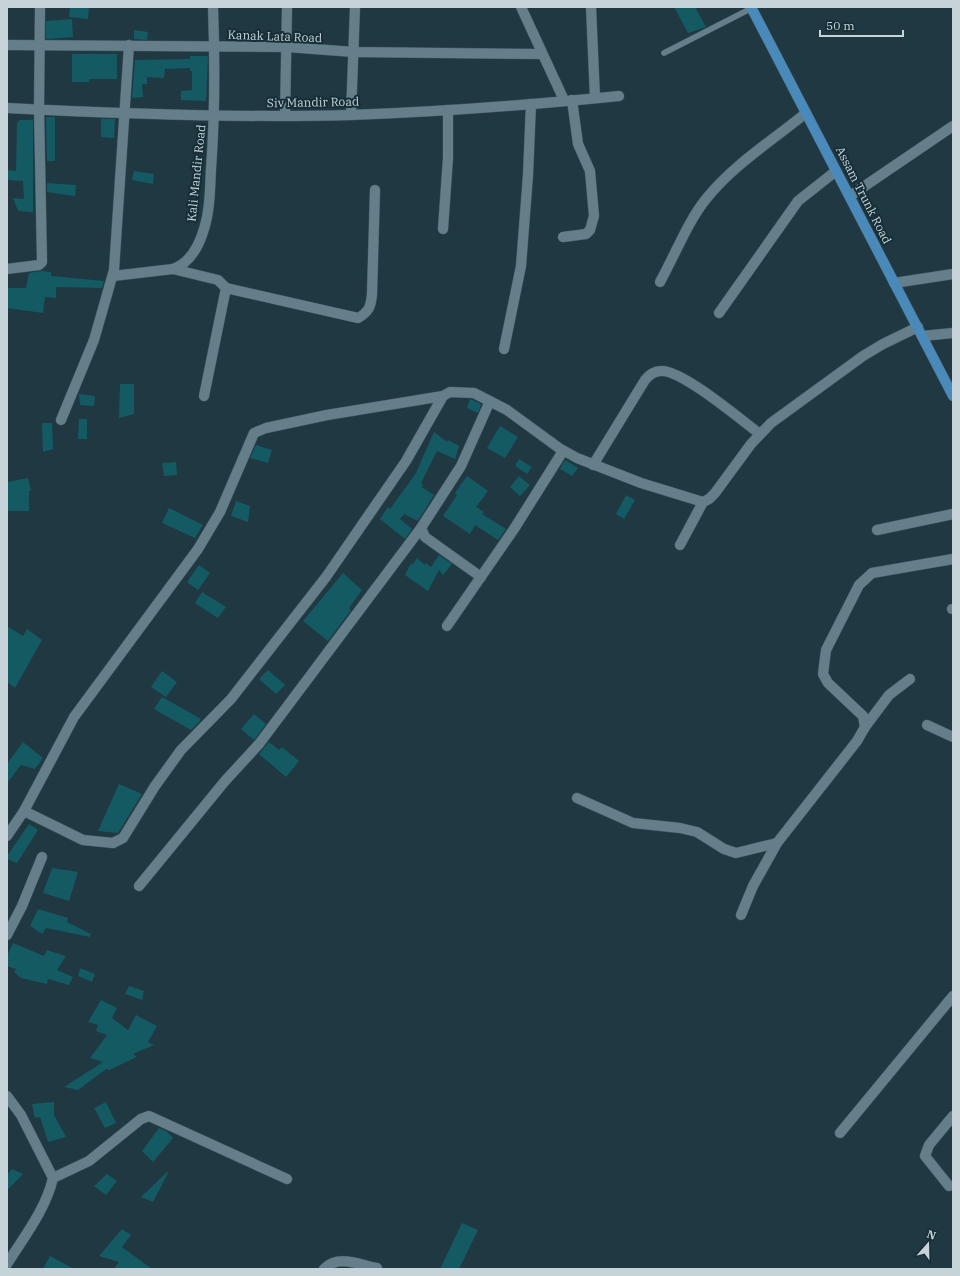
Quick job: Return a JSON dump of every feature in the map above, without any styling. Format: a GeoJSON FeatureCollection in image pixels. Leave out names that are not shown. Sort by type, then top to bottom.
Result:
{"type":"FeatureCollection","features":[{"type":"Feature","properties":{"kind":"main road","name":"Assam Trunk Road"},"geometry":{"type":"LineString","coordinates":[[752,8],[953,396]]}},
{"type":"Feature","properties":{"kind":"street"},"geometry":{"type":"LineString","coordinates":[[7,268],[39,265],[42,262],[38,109],[40,7]]}},
{"type":"Feature","properties":{"kind":"street","name":"Kali Mandir Road"},"geometry":{"type":"LineString","coordinates":[[173,269],[180,266],[190,256],[204,229],[208,207],[215,115],[215,47],[213,7]]}},
{"type":"Feature","properties":{"kind":"street"},"geometry":{"type":"LineString","coordinates":[[285,115],[287,7]]}},
{"type":"Feature","properties":{"kind":"street"},"geometry":{"type":"LineString","coordinates":[[351,115],[355,7]]}},
{"type":"Feature","properties":{"kind":"street"},"geometry":{"type":"LineString","coordinates":[[521,7],[542,54],[568,100],[578,144],[590,171],[594,216],[590,230],[586,234],[563,237]]}},
{"type":"Feature","properties":{"kind":"street"},"geometry":{"type":"LineString","coordinates":[[591,7],[595,98]]}},
{"type":"Feature","properties":{"kind":"street","name":"Kanak Lata Road"},"geometry":{"type":"LineString","coordinates":[[7,45],[129,45],[287,48],[354,52],[542,54]]}},
{"type":"Feature","properties":{"kind":"street"},"geometry":{"type":"LineString","coordinates":[[61,420],[94,340],[116,259],[129,45]]}},
{"type":"Feature","properties":{"kind":"street","name":"Siv Mandir Road"},"geometry":{"type":"LineString","coordinates":[[7,108],[126,114],[351,115],[448,110],[618,96]]}},
{"type":"Feature","properties":{"kind":"street"},"geometry":{"type":"LineString","coordinates":[[504,349],[521,266],[528,175],[531,104]]}},
{"type":"Feature","properties":{"kind":"street"},"geometry":{"type":"LineString","coordinates":[[443,229],[448,158],[448,110]]}},
{"type":"Feature","properties":{"kind":"street"},"geometry":{"type":"LineString","coordinates":[[660,282],[699,209],[708,198],[734,171],[806,113]]}},
{"type":"Feature","properties":{"kind":"street"},"geometry":{"type":"LineString","coordinates":[[850,196],[953,126]]}},
{"type":"Feature","properties":{"kind":"street"},"geometry":{"type":"LineString","coordinates":[[719,313],[798,201],[836,171]]}},
{"type":"Feature","properties":{"kind":"street"},"geometry":{"type":"LineString","coordinates":[[112,276],[173,269],[218,280],[226,288],[358,318],[366,314],[369,309],[372,294],[375,190]]}},
{"type":"Feature","properties":{"kind":"street"},"geometry":{"type":"LineString","coordinates":[[894,283],[953,274]]}},
{"type":"Feature","properties":{"kind":"street"},"geometry":{"type":"LineString","coordinates":[[204,396],[226,288]]}},
{"type":"Feature","properties":{"kind":"street"},"geometry":{"type":"LineString","coordinates":[[7,836],[24,811],[74,717],[198,549],[214,524],[254,433],[266,428],[328,415],[443,396],[450,392],[462,392],[474,394],[507,410],[563,451],[593,465],[641,483],[703,502],[709,500],[760,434],[771,423],[863,356],[883,344],[919,330],[953,333]]}},
{"type":"Feature","properties":{"kind":"street"},"geometry":{"type":"LineString","coordinates":[[593,465],[645,380],[649,375],[661,371],[677,376],[693,385],[760,434]]}},
{"type":"Feature","properties":{"kind":"street"},"geometry":{"type":"LineString","coordinates":[[24,811],[83,840],[113,844],[123,838],[155,786],[181,750],[231,699],[326,578],[406,461],[443,396]]}},
{"type":"Feature","properties":{"kind":"street"},"geometry":{"type":"LineString","coordinates":[[140,886],[224,781],[259,744],[421,528],[457,474],[490,401]]}},
{"type":"Feature","properties":{"kind":"street"},"geometry":{"type":"LineString","coordinates":[[447,626],[481,577],[563,451]]}},
{"type":"Feature","properties":{"kind":"street"},"geometry":{"type":"LineString","coordinates":[[680,545],[703,502]]}},
{"type":"Feature","properties":{"kind":"street"},"geometry":{"type":"LineString","coordinates":[[877,530],[953,514]]}},
{"type":"Feature","properties":{"kind":"street"},"geometry":{"type":"LineString","coordinates":[[421,528],[425,537],[481,577]]}},
{"type":"Feature","properties":{"kind":"street"},"geometry":{"type":"LineString","coordinates":[[865,727],[863,716],[828,683],[823,674],[826,650],[859,585],[872,573],[953,559]]}},
{"type":"Feature","properties":{"kind":"street"},"geometry":{"type":"LineString","coordinates":[[741,915],[753,886],[777,843],[857,741],[865,727],[889,694],[910,679]]}},
{"type":"Feature","properties":{"kind":"street"},"geometry":{"type":"LineString","coordinates":[[928,725],[953,737]]}},
{"type":"Feature","properties":{"kind":"street"},"geometry":{"type":"LineString","coordinates":[[577,798],[633,823],[680,828],[697,832],[724,849],[736,853],[777,843]]}},
{"type":"Feature","properties":{"kind":"street"},"geometry":{"type":"LineString","coordinates":[[7,935],[22,906],[42,857]]}},
{"type":"Feature","properties":{"kind":"street"},"geometry":{"type":"LineString","coordinates":[[840,1133],[953,996]]}},
{"type":"Feature","properties":{"kind":"street"},"geometry":{"type":"LineString","coordinates":[[7,1096],[21,1115],[53,1178],[50,1191],[39,1212],[7,1264]]}},
{"type":"Feature","properties":{"kind":"street"},"geometry":{"type":"LineString","coordinates":[[53,1178],[89,1161],[141,1119],[149,1116],[287,1179]]}},
{"type":"Feature","properties":{"kind":"street"},"geometry":{"type":"LineString","coordinates":[[949,1186],[925,1156],[929,1145],[953,1116]]}},
{"type":"Feature","properties":{"kind":"street"},"geometry":{"type":"LineString","coordinates":[[324,1269],[333,1262],[340,1260],[377,1268]]}},
{"type":"Feature","properties":{"kind":"lane"},"geometry":{"type":"LineString","coordinates":[[664,53],[752,8]]}},
{"type":"Feature","properties":{"kind":"building"},"geometry":{"type":"Polygon","coordinates":[[[70,7],[89,7],[88,19],[69,17],[70,7]]]}},
{"type":"Feature","properties":{"kind":"building"},"geometry":{"type":"Polygon","coordinates":[[[674,7],[695,7],[706,27],[688,33],[674,7]]]}},
{"type":"Feature","properties":{"kind":"building"},"geometry":{"type":"Polygon","coordinates":[[[72,19],[73,37],[46,39],[46,21],[72,19]]]}},
{"type":"Feature","properties":{"kind":"building"},"geometry":{"type":"Polygon","coordinates":[[[134,30],[148,32],[147,40],[134,39],[134,30]]]}},
{"type":"Feature","properties":{"kind":"building"},"geometry":{"type":"Polygon","coordinates":[[[72,54],[117,54],[117,79],[89,79],[89,82],[72,82],[72,54]]]}},
{"type":"Feature","properties":{"kind":"building"},"geometry":{"type":"Polygon","coordinates":[[[190,56],[208,56],[206,101],[181,100],[181,91],[192,90],[192,71],[190,71],[190,68],[165,69],[164,78],[147,77],[147,84],[142,84],[143,97],[132,98],[135,60],[190,59],[190,56]]]}},
{"type":"Feature","properties":{"kind":"building"},"geometry":{"type":"Polygon","coordinates":[[[46,117],[55,117],[55,161],[47,161],[46,117]]]}},
{"type":"Feature","properties":{"kind":"building"},"geometry":{"type":"Polygon","coordinates":[[[101,119],[115,119],[114,138],[101,137],[101,119]]]}},
{"type":"Feature","properties":{"kind":"building"},"geometry":{"type":"Polygon","coordinates":[[[19,120],[33,120],[33,212],[18,211],[13,198],[24,199],[23,181],[7,180],[7,170],[16,171],[17,122],[19,122],[19,120]]]}},
{"type":"Feature","properties":{"kind":"building"},"geometry":{"type":"Polygon","coordinates":[[[134,171],[154,174],[153,184],[132,180],[134,171]]]}},
{"type":"Feature","properties":{"kind":"building"},"geometry":{"type":"Polygon","coordinates":[[[47,183],[76,185],[75,196],[47,192],[47,183]]]}},
{"type":"Feature","properties":{"kind":"building"},"geometry":{"type":"Polygon","coordinates":[[[41,271],[51,272],[51,276],[104,281],[102,288],[56,287],[56,298],[45,297],[43,313],[7,308],[7,288],[26,288],[29,273],[41,271]]]}},
{"type":"Feature","properties":{"kind":"building"},"geometry":{"type":"Polygon","coordinates":[[[120,384],[134,384],[134,414],[119,418],[120,384]]]}},
{"type":"Feature","properties":{"kind":"building"},"geometry":{"type":"Polygon","coordinates":[[[79,394],[95,396],[94,406],[80,405],[79,394]]]}},
{"type":"Feature","properties":{"kind":"building"},"geometry":{"type":"Polygon","coordinates":[[[470,399],[481,404],[478,413],[467,408],[470,399]]]}},
{"type":"Feature","properties":{"kind":"building"},"geometry":{"type":"Polygon","coordinates":[[[79,419],[87,419],[87,439],[78,439],[79,419]]]}},
{"type":"Feature","properties":{"kind":"building"},"geometry":{"type":"Polygon","coordinates":[[[42,423],[52,423],[53,449],[43,452],[42,423]]]}},
{"type":"Feature","properties":{"kind":"building"},"geometry":{"type":"Polygon","coordinates":[[[500,426],[518,437],[505,458],[487,448],[500,426]]]}},
{"type":"Feature","properties":{"kind":"building"},"geometry":{"type":"Polygon","coordinates":[[[434,432],[447,442],[448,440],[459,446],[455,459],[437,451],[421,483],[423,485],[422,487],[434,495],[418,521],[404,514],[400,519],[412,529],[405,539],[380,519],[388,507],[390,509],[416,473],[434,432]]]}},
{"type":"Feature","properties":{"kind":"building"},"geometry":{"type":"Polygon","coordinates":[[[256,445],[272,450],[268,463],[250,458],[256,445]]]}},
{"type":"Feature","properties":{"kind":"building"},"geometry":{"type":"Polygon","coordinates":[[[519,459],[532,467],[527,474],[515,466],[519,459]]]}},
{"type":"Feature","properties":{"kind":"building"},"geometry":{"type":"Polygon","coordinates":[[[565,460],[578,468],[572,476],[560,469],[565,460]]]}},
{"type":"Feature","properties":{"kind":"building"},"geometry":{"type":"Polygon","coordinates":[[[176,462],[177,475],[164,476],[162,463],[176,462]]]}},
{"type":"Feature","properties":{"kind":"building"},"geometry":{"type":"Polygon","coordinates":[[[467,476],[488,491],[476,507],[484,512],[482,514],[506,529],[498,540],[475,525],[470,534],[443,516],[457,495],[455,493],[467,476]]]}},
{"type":"Feature","properties":{"kind":"building"},"geometry":{"type":"Polygon","coordinates":[[[519,476],[530,485],[520,496],[510,487],[519,476]]]}},
{"type":"Feature","properties":{"kind":"building"},"geometry":{"type":"Polygon","coordinates":[[[28,478],[31,491],[29,491],[29,511],[7,511],[7,482],[28,478]]]}},
{"type":"Feature","properties":{"kind":"building"},"geometry":{"type":"Polygon","coordinates":[[[626,495],[635,500],[624,519],[616,514],[626,495]]]}},
{"type":"Feature","properties":{"kind":"building"},"geometry":{"type":"Polygon","coordinates":[[[236,501],[250,506],[248,522],[231,516],[236,501]]]}},
{"type":"Feature","properties":{"kind":"building"},"geometry":{"type":"Polygon","coordinates":[[[169,508],[203,525],[195,538],[162,523],[169,508]]]}},
{"type":"Feature","properties":{"kind":"building"},"geometry":{"type":"Polygon","coordinates":[[[439,555],[452,564],[443,575],[439,570],[428,591],[405,575],[411,563],[412,565],[417,558],[425,565],[426,563],[431,567],[439,555]]]}},
{"type":"Feature","properties":{"kind":"building"},"geometry":{"type":"Polygon","coordinates":[[[199,565],[210,573],[198,590],[187,582],[199,565]]]}},
{"type":"Feature","properties":{"kind":"building"},"geometry":{"type":"Polygon","coordinates":[[[343,573],[362,590],[349,608],[351,610],[328,641],[303,621],[343,573]]]}},
{"type":"Feature","properties":{"kind":"building"},"geometry":{"type":"Polygon","coordinates":[[[202,592],[226,607],[218,618],[195,603],[202,592]]]}},
{"type":"Feature","properties":{"kind":"building"},"geometry":{"type":"Polygon","coordinates":[[[7,626],[23,636],[27,629],[42,640],[15,688],[7,682],[7,626]]]}},
{"type":"Feature","properties":{"kind":"building"},"geometry":{"type":"Polygon","coordinates":[[[268,670],[285,685],[276,694],[259,679],[268,670]]]}},
{"type":"Feature","properties":{"kind":"building"},"geometry":{"type":"Polygon","coordinates":[[[162,671],[177,682],[166,697],[151,687],[162,671]]]}},
{"type":"Feature","properties":{"kind":"building"},"geometry":{"type":"Polygon","coordinates":[[[162,697],[201,719],[191,730],[154,709],[162,697]]]}},
{"type":"Feature","properties":{"kind":"building"},"geometry":{"type":"Polygon","coordinates":[[[254,714],[266,724],[254,740],[241,729],[254,714]]]}},
{"type":"Feature","properties":{"kind":"building"},"geometry":{"type":"Polygon","coordinates":[[[23,742],[43,758],[35,769],[21,765],[7,783],[7,764],[23,742]]]}},
{"type":"Feature","properties":{"kind":"building"},"geometry":{"type":"Polygon","coordinates":[[[269,742],[279,750],[282,747],[299,761],[286,777],[259,754],[269,742]]]}},
{"type":"Feature","properties":{"kind":"building"},"geometry":{"type":"Polygon","coordinates":[[[119,784],[142,794],[118,833],[98,831],[119,784]]]}},
{"type":"Feature","properties":{"kind":"building"},"geometry":{"type":"Polygon","coordinates":[[[29,824],[38,830],[17,863],[7,859],[7,856],[29,824]]]}},
{"type":"Feature","properties":{"kind":"building"},"geometry":{"type":"Polygon","coordinates":[[[52,868],[78,872],[69,901],[43,893],[52,868]]]}},
{"type":"Feature","properties":{"kind":"building"},"geometry":{"type":"Polygon","coordinates":[[[38,909],[68,918],[67,922],[91,934],[90,937],[46,928],[42,934],[30,926],[38,909]]]}},
{"type":"Feature","properties":{"kind":"building"},"geometry":{"type":"Polygon","coordinates":[[[13,943],[44,956],[47,950],[66,956],[57,970],[73,977],[69,985],[48,979],[47,984],[21,978],[14,972],[16,969],[7,966],[7,956],[13,943]]]}},
{"type":"Feature","properties":{"kind":"building"},"geometry":{"type":"Polygon","coordinates":[[[80,968],[95,974],[92,982],[78,976],[80,968]]]}},
{"type":"Feature","properties":{"kind":"building"},"geometry":{"type":"Polygon","coordinates":[[[129,986],[144,991],[142,1000],[125,994],[129,986]]]}},
{"type":"Feature","properties":{"kind":"building"},"geometry":{"type":"Polygon","coordinates":[[[101,1000],[117,1008],[112,1018],[128,1030],[136,1015],[157,1026],[148,1042],[154,1045],[133,1054],[137,1057],[109,1070],[106,1069],[78,1090],[64,1087],[103,1062],[90,1058],[107,1035],[96,1031],[98,1025],[88,1022],[101,1000]]]}},
{"type":"Feature","properties":{"kind":"building"},"geometry":{"type":"Polygon","coordinates":[[[54,1102],[54,1115],[66,1137],[48,1142],[40,1117],[35,1118],[32,1104],[54,1102]]]}},
{"type":"Feature","properties":{"kind":"building"},"geometry":{"type":"Polygon","coordinates":[[[106,1102],[116,1123],[105,1128],[94,1108],[106,1102]]]}},
{"type":"Feature","properties":{"kind":"building"},"geometry":{"type":"Polygon","coordinates":[[[159,1128],[166,1131],[173,1138],[153,1162],[142,1151],[159,1128]]]}},
{"type":"Feature","properties":{"kind":"building"},"geometry":{"type":"Polygon","coordinates":[[[12,1169],[23,1174],[7,1190],[7,1175],[12,1169]]]}},
{"type":"Feature","properties":{"kind":"building"},"geometry":{"type":"Polygon","coordinates":[[[167,1172],[168,1173],[153,1202],[141,1197],[167,1172]]]}},
{"type":"Feature","properties":{"kind":"building"},"geometry":{"type":"Polygon","coordinates":[[[107,1174],[117,1181],[106,1195],[94,1186],[107,1174]]]}},
{"type":"Feature","properties":{"kind":"building"},"geometry":{"type":"Polygon","coordinates":[[[462,1223],[478,1230],[459,1269],[440,1269],[462,1223]]]}},
{"type":"Feature","properties":{"kind":"building"},"geometry":{"type":"Polygon","coordinates":[[[122,1229],[131,1235],[122,1247],[152,1269],[114,1269],[119,1262],[99,1256],[122,1229]]]}},
{"type":"Feature","properties":{"kind":"building"},"geometry":{"type":"Polygon","coordinates":[[[50,1256],[74,1269],[43,1269],[50,1256]]]}}]}
